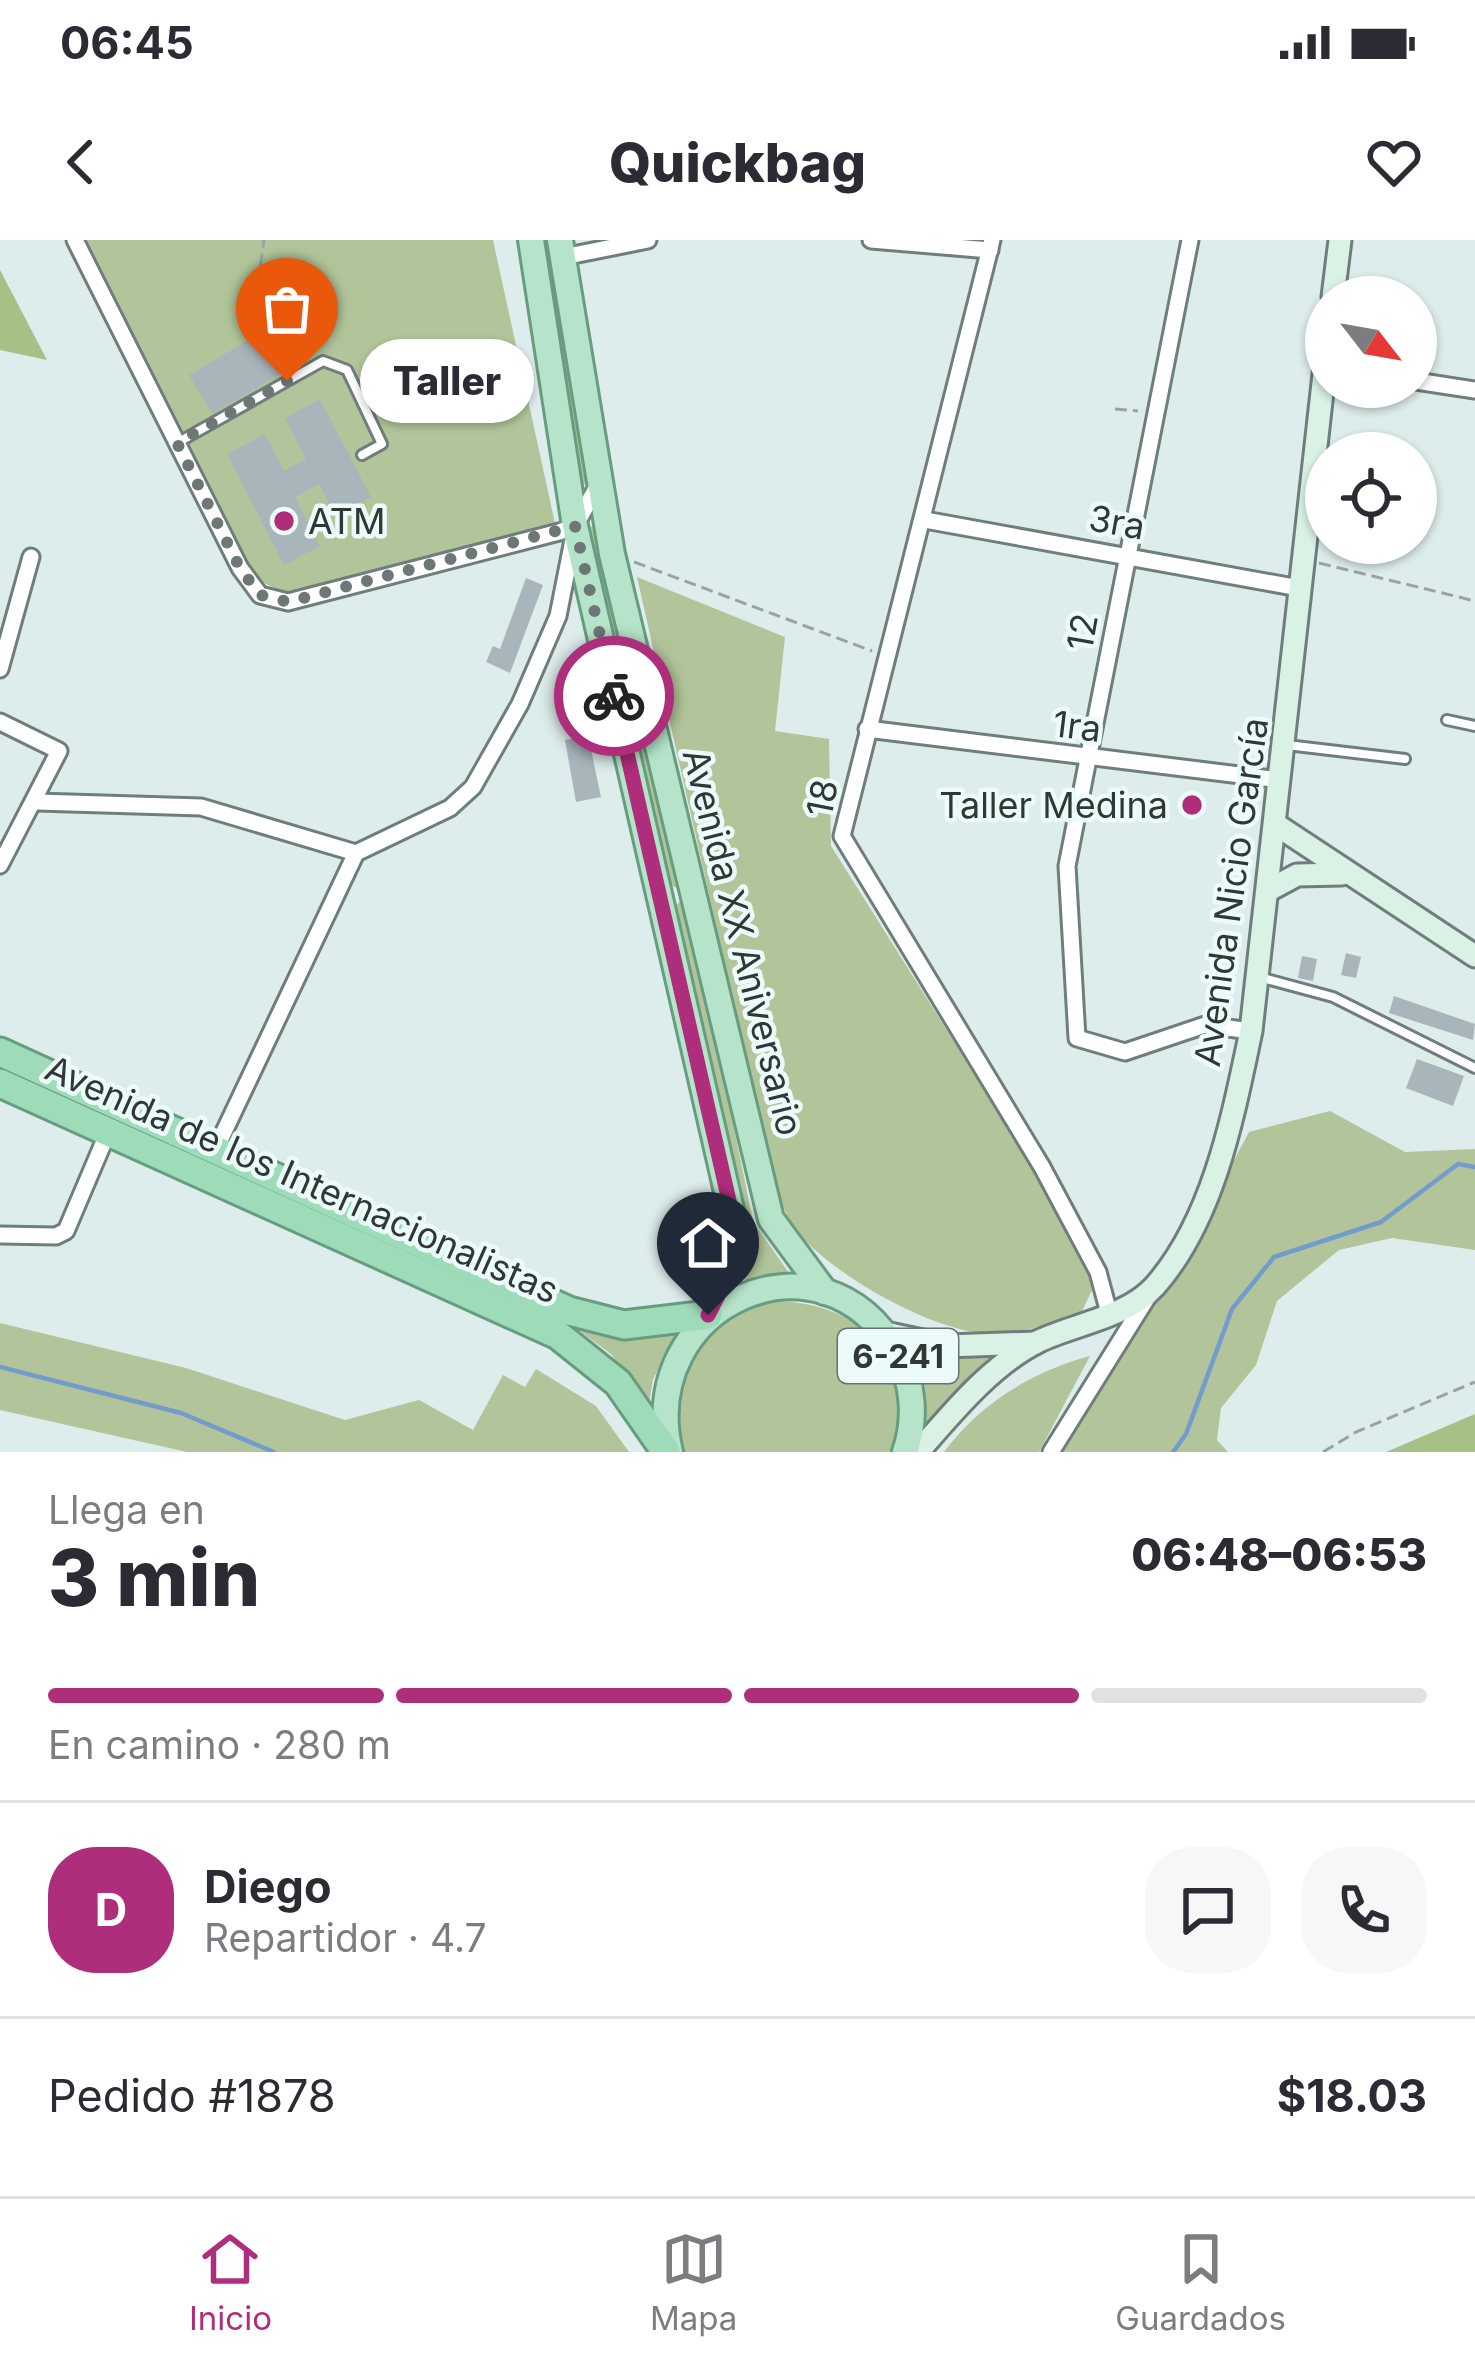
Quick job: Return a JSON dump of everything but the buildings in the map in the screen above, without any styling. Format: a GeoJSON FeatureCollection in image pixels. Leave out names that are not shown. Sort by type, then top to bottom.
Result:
{"type":"FeatureCollection","features":[{"type":"Feature","properties":{"kind":"highway","name":"Avenida de los Internacionalistas"},"geometry":{"type":"LineString","coordinates":[[0,1052],[209,1162],[558,1334],[618,1383],[668,1452]]}},
{"type":"Feature","properties":{"kind":"highway","name":"Avenida de los Internacionalistas"},"geometry":{"type":"LineString","coordinates":[[0,1083],[108,1132],[209,1162],[569,1311],[624,1325],[708,1315]]}},
{"type":"Feature","properties":{"kind":"main road","name":"Avenida XX Aniversario"},"geometry":{"type":"LineString","coordinates":[[531,240],[575,526],[735,1227],[729,1274],[708,1315],[682,1345],[666,1382],[662,1422],[668,1452]]}},
{"type":"Feature","properties":{"kind":"main road"},"geometry":{"type":"LineString","coordinates":[[1336,276],[1340,240]]}},
{"type":"Feature","properties":{"kind":"main road","name":"Avenida XX Aniversario"},"geometry":{"type":"LineString","coordinates":[[561,249],[597,487],[745,1094],[771,1219],[825,1292]]}},
{"type":"Feature","properties":{"kind":"main road","name":"Avenida Nicio García"},"geometry":{"type":"LineString","coordinates":[[1154,1288],[1202,1206],[1228,1131],[1250,1031],[1278,826],[1298,588],[1320,408]]}},
{"type":"Feature","properties":{"kind":"main road"},"geometry":{"type":"LineString","coordinates":[[1278,826],[1349,875],[1471,947]]}},
{"type":"Feature","properties":{"kind":"main road"},"geometry":{"type":"LineString","coordinates":[[1269,890],[1298,875],[1323,870],[1349,875]]}},
{"type":"Feature","properties":{"kind":"main road","name":"6-241"},"geometry":{"type":"LineString","coordinates":[[708,1315],[744,1294],[784,1286],[825,1292],[858,1308],[885,1333],[905,1368],[913,1407],[905,1452]]}},
{"type":"Feature","properties":{"kind":"main road"},"geometry":{"type":"LineString","coordinates":[[918,1452],[972,1393],[1035,1343],[1109,1313],[1154,1288]]}},
{"type":"Feature","properties":{"kind":"main road"},"geometry":{"type":"LineString","coordinates":[[885,1333],[946,1346],[1035,1343]]}},
{"type":"Feature","properties":{"kind":"street"},"geometry":{"type":"LineString","coordinates":[[75,240],[240,568],[260,595],[288,602],[575,526]]}},
{"type":"Feature","properties":{"kind":"street"},"geometry":{"type":"LineString","coordinates":[[561,249],[648,240]]}},
{"type":"Feature","properties":{"kind":"street"},"geometry":{"type":"LineString","coordinates":[[871,240],[991,245]]}},
{"type":"Feature","properties":{"kind":"street","name":"12"},"geometry":{"type":"LineString","coordinates":[[1190,240],[1067,866],[1077,1038],[1125,1052],[1205,1025],[1250,1031]]}},
{"type":"Feature","properties":{"kind":"street","name":"18"},"geometry":{"type":"LineString","coordinates":[[991,245],[842,836],[1042,1167],[1098,1272],[1109,1313]]}},
{"type":"Feature","properties":{"kind":"street"},"geometry":{"type":"LineString","coordinates":[[1437,384],[1475,390]]}},
{"type":"Feature","properties":{"kind":"street"},"geometry":{"type":"LineString","coordinates":[[209,1162],[356,854],[450,808],[473,788],[520,704],[558,616],[575,526],[597,487]]}},
{"type":"Feature","properties":{"kind":"street","name":"3ra"},"geometry":{"type":"LineString","coordinates":[[925,520],[1298,588]]}},
{"type":"Feature","properties":{"kind":"street"},"geometry":{"type":"LineString","coordinates":[[0,669],[31,556]]}},
{"type":"Feature","properties":{"kind":"street"},"geometry":{"type":"LineString","coordinates":[[0,722],[58,747],[37,802],[4,846],[0,866]]}},
{"type":"Feature","properties":{"kind":"street","name":"1ra"},"geometry":{"type":"LineString","coordinates":[[866,729],[1280,780]]}},
{"type":"Feature","properties":{"kind":"street"},"geometry":{"type":"LineString","coordinates":[[37,802],[201,807],[356,854]]}},
{"type":"Feature","properties":{"kind":"street"},"geometry":{"type":"LineString","coordinates":[[0,1235],[56,1236],[66,1231],[108,1132]]}},
{"type":"Feature","properties":{"kind":"street"},"geometry":{"type":"LineString","coordinates":[[1051,1452],[1154,1288]]}},
{"type":"Feature","properties":{"kind":"lane"},"geometry":{"type":"LineString","coordinates":[[177,443],[323,361],[347,370],[382,444],[362,455]]}},
{"type":"Feature","properties":{"kind":"lane"},"geometry":{"type":"LineString","coordinates":[[1447,719],[1475,726]]}},
{"type":"Feature","properties":{"kind":"lane"},"geometry":{"type":"LineString","coordinates":[[1286,745],[1405,759]]}},
{"type":"Feature","properties":{"kind":"lane"},"geometry":{"type":"LineString","coordinates":[[1258,976],[1333,997],[1475,1068]]}},
{"type":"Feature","properties":{"kind":"path"},"geometry":{"type":"LineString","coordinates":[[253,319],[264,240]]}},
{"type":"Feature","properties":{"kind":"path"},"geometry":{"type":"LineString","coordinates":[[1115,409],[1157,413]]}},
{"type":"Feature","properties":{"kind":"path"},"geometry":{"type":"LineString","coordinates":[[612,554],[885,656]]}},
{"type":"Feature","properties":{"kind":"path"},"geometry":{"type":"LineString","coordinates":[[1302,558],[1475,601]]}},
{"type":"Feature","properties":{"kind":"path"},"geometry":{"type":"LineString","coordinates":[[1323,1452],[1475,1382]]}},
{"type":"Feature","properties":{"kind":"green space"},"geometry":{"type":"Polygon","coordinates":[[[84,240],[493,240],[556,528],[285,594],[253,577],[84,240]]]}},
{"type":"Feature","properties":{"kind":"green space"},"geometry":{"type":"Polygon","coordinates":[[[0,270],[47,360],[0,350],[0,270]]]}},
{"type":"Feature","properties":{"kind":"green space"},"geometry":{"type":"Polygon","coordinates":[[[550,271],[559,276],[588,476],[584,486],[578,484],[546,280],[550,271]]]}},
{"type":"Feature","properties":{"kind":"green space"},"geometry":{"type":"Polygon","coordinates":[[[589,526],[596,528],[682,880],[677,888],[670,885],[584,536],[589,526]]]}},
{"type":"Feature","properties":{"kind":"green space"},"geometry":{"type":"Polygon","coordinates":[[[637,577],[785,637],[775,731],[829,739],[831,846],[1048,1191],[1094,1286],[1082,1311],[1043,1326],[1001,1334],[949,1326],[860,1283],[812,1247],[791,1223],[773,1177],[637,577]]]}},
{"type":"Feature","properties":{"kind":"green space"},"geometry":{"type":"Polygon","coordinates":[[[680,901],[688,904],[753,1221],[789,1273],[745,1285],[742,1227],[675,907],[680,901]]]}},
{"type":"Feature","properties":{"kind":"green space"},"geometry":{"type":"Polygon","coordinates":[[[1330,1111],[1405,1152],[1475,1149],[1475,1250],[1392,1238],[1339,1250],[1277,1301],[1256,1365],[1221,1408],[1217,1440],[1228,1452],[1063,1452],[1168,1283],[1249,1132],[1330,1111]]]}},
{"type":"Feature","properties":{"kind":"green space"},"geometry":{"type":"Polygon","coordinates":[[[224,1165],[582,1324],[682,1327],[653,1379],[649,1404],[611,1354],[576,1328],[222,1172],[224,1165]]]}},
{"type":"Feature","properties":{"kind":"green space"},"geometry":{"type":"Polygon","coordinates":[[[769,1301],[831,1311],[874,1341],[896,1389],[893,1452],[682,1452],[676,1401],[691,1358],[723,1324],[769,1301]]]}},
{"type":"Feature","properties":{"kind":"green space"},"geometry":{"type":"Polygon","coordinates":[[[0,1323],[186,1368],[345,1420],[419,1400],[473,1430],[503,1375],[525,1387],[536,1369],[596,1406],[629,1452],[187,1452],[0,1410],[0,1323]]]}},
{"type":"Feature","properties":{"kind":"green space"},"geometry":{"type":"Polygon","coordinates":[[[905,1345],[947,1357],[1011,1351],[926,1432],[925,1386],[905,1345]]]}},
{"type":"Feature","properties":{"kind":"green space"},"geometry":{"type":"Polygon","coordinates":[[[1090,1356],[1039,1452],[944,1452],[974,1419],[1009,1392],[1090,1356]]]}},
{"type":"Feature","properties":{"kind":"green space"},"geometry":{"type":"Polygon","coordinates":[[[1475,1414],[1475,1452],[1386,1452],[1475,1414]]]}},
{"type":"Feature","properties":{"kind":"waterway"},"geometry":{"type":"LineString","coordinates":[[1173,1452],[1186,1434],[1232,1309],[1274,1257],[1381,1222],[1458,1164],[1475,1167]]}},
{"type":"Feature","properties":{"kind":"waterway"},"geometry":{"type":"LineString","coordinates":[[0,1367],[181,1413],[274,1452]]}},
{"type":"Feature","properties":{"kind":"way so far"},"geometry":{"type":"LineString","coordinates":[[287,381],[177,443],[240,568],[260,595],[288,602],[575,526],[614,696]]}},
{"type":"Feature","properties":{"kind":"place","name":"Taller"},"geometry":{"type":"Point","coordinates":[287,381]}},
{"type":"Feature","properties":{"kind":"place","name":"ATM"},"geometry":{"type":"Point","coordinates":[284,521]}},
{"type":"Feature","properties":{"kind":"place","name":"Taller Medina"},"geometry":{"type":"Point","coordinates":[1192,805]}},
{"type":"Feature","properties":{"kind":"route"},"geometry":{"type":"LineString","coordinates":[[614,696],[735,1227],[729,1274],[708,1315]]}}]}
